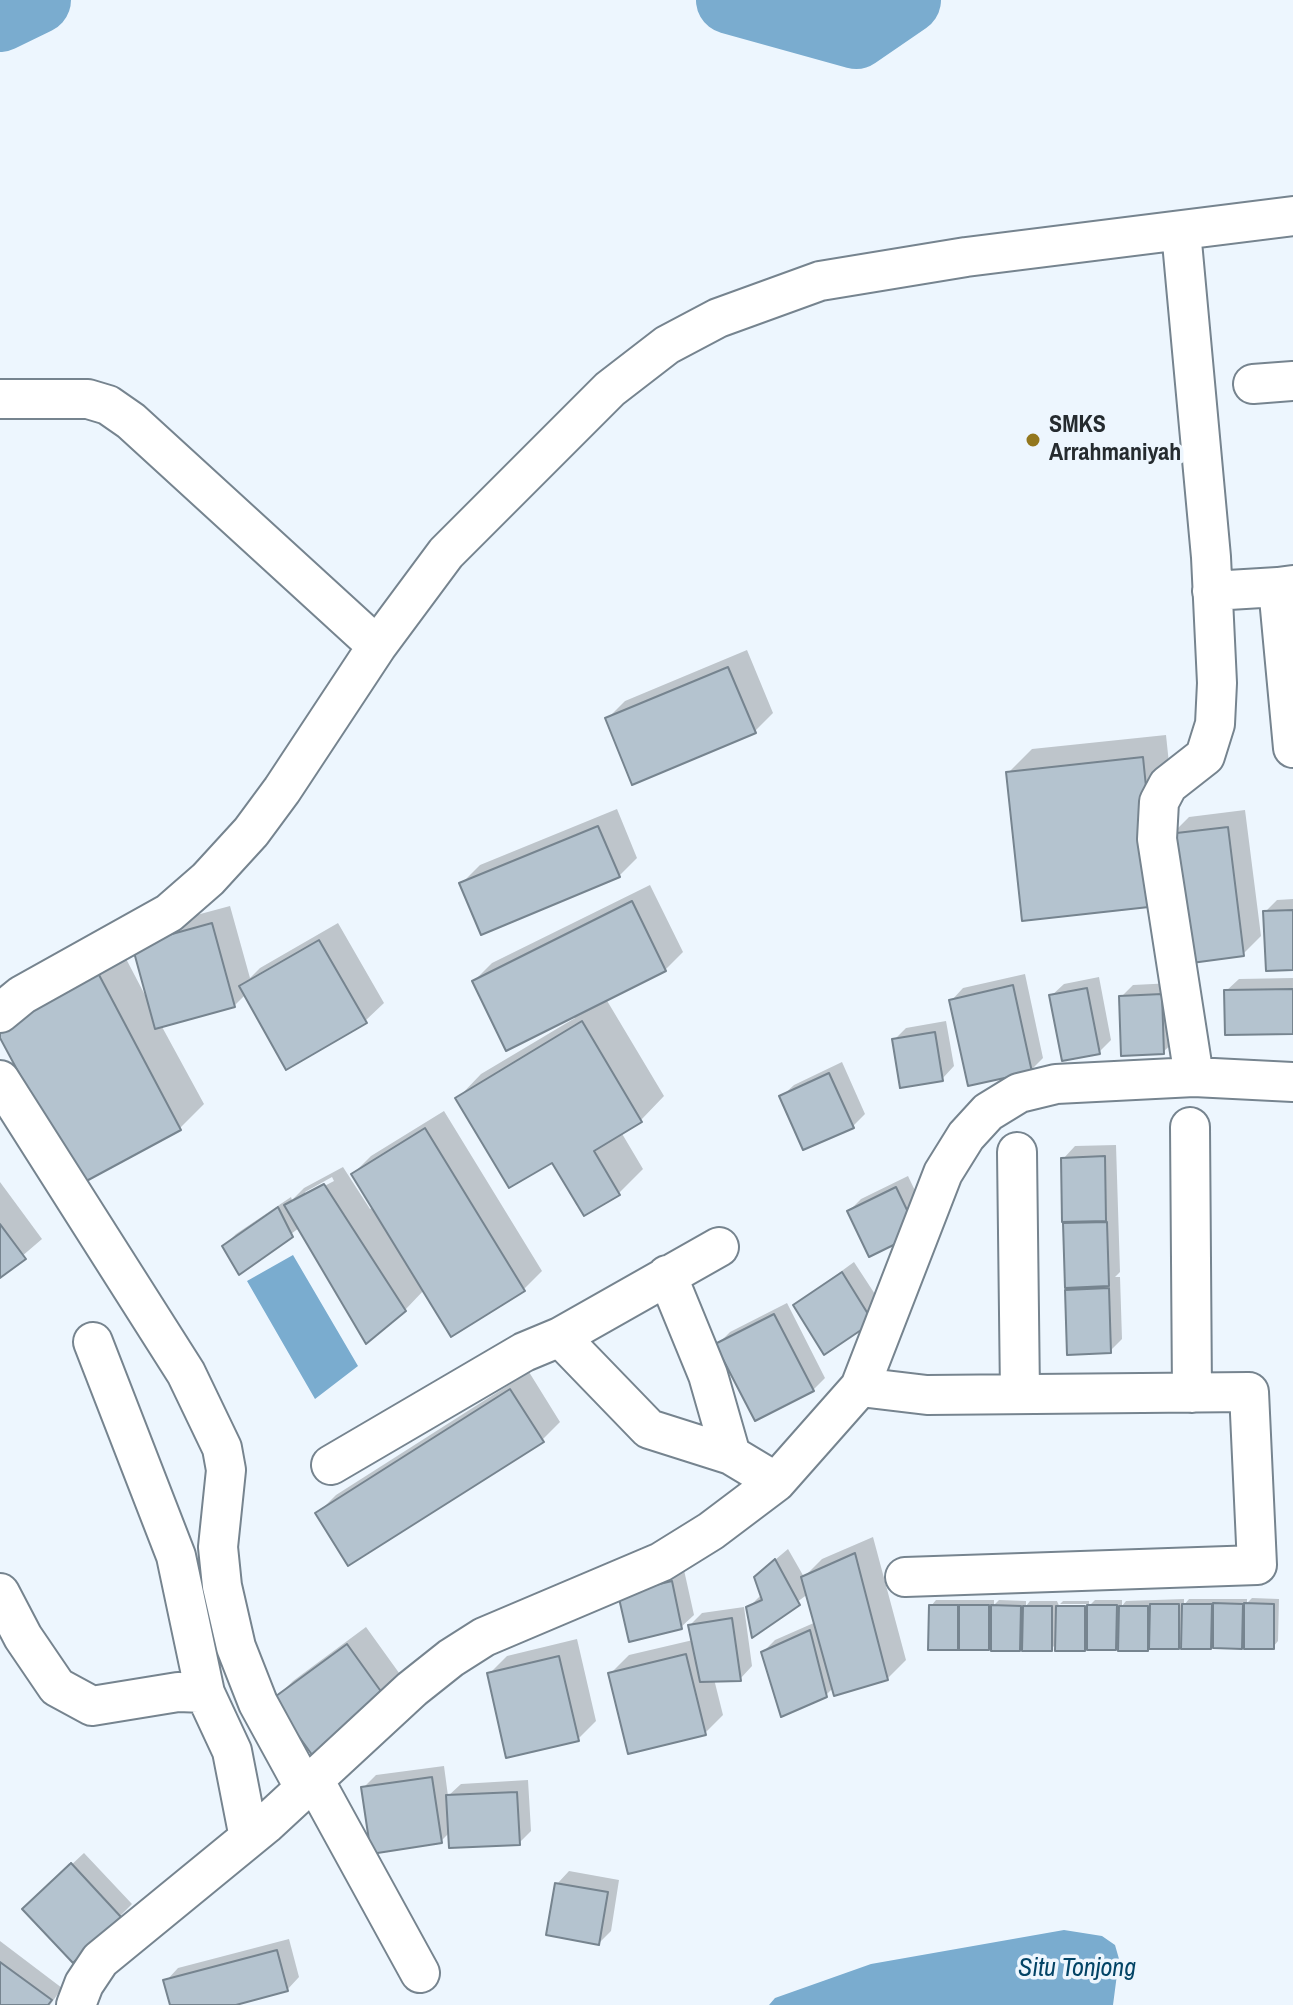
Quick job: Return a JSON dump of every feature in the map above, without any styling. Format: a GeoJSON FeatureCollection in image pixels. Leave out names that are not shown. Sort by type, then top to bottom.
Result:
{"type":"FeatureCollection","features":[{"type":"Feature","properties":{"kind":"street"},"geometry":{"type":"LineString","coordinates":[[0,1013],[22,995],[169,913],[208,879],[251,832],[282,790],[377,646],[446,553],[610,389],[667,345],[718,318],[820,281],[966,257],[1293,216]]}},
{"type":"Feature","properties":{"kind":"street"},"geometry":{"type":"LineString","coordinates":[[1181,231],[1212,591],[1215,724],[1205,756],[1168,785],[1159,802],[1157,839],[1194,1077]]}},
{"type":"Feature","properties":{"kind":"street"},"geometry":{"type":"LineString","coordinates":[[1253,384],[1293,381]]}},
{"type":"Feature","properties":{"kind":"street"},"geometry":{"type":"LineString","coordinates":[[0,399],[88,399],[108,405],[131,421],[377,646]]}},
{"type":"Feature","properties":{"kind":"street"},"geometry":{"type":"LineString","coordinates":[[1212,591],[1286,586],[1293,748]]}},
{"type":"Feature","properties":{"kind":"street"},"geometry":{"type":"LineString","coordinates":[[76,2005],[84,1984],[100,1960],[249,1838],[412,1689],[484,1637],[661,1562],[711,1531],[776,1482],[860,1387],[943,1173],[966,1136],[988,1112],[1019,1093],[1056,1084],[1194,1077],[1293,1082]]}},
{"type":"Feature","properties":{"kind":"street"},"geometry":{"type":"LineString","coordinates":[[0,1080],[186,1373],[222,1448],[226,1470],[218,1547],[222,1586],[236,1647],[258,1703],[309,1782],[420,1973]]}},
{"type":"Feature","properties":{"kind":"street"},"geometry":{"type":"LineString","coordinates":[[1190,1127],[1192,1393]]}},
{"type":"Feature","properties":{"kind":"street"},"geometry":{"type":"LineString","coordinates":[[1017,1152],[1020,1394]]}},
{"type":"Feature","properties":{"kind":"street"},"geometry":{"type":"LineString","coordinates":[[331,1465],[524,1352],[560,1337],[719,1247]]}},
{"type":"Feature","properties":{"kind":"street"},"geometry":{"type":"LineString","coordinates":[[667,1275],[708,1375],[731,1455]]}},
{"type":"Feature","properties":{"kind":"street"},"geometry":{"type":"LineString","coordinates":[[560,1337],[649,1429],[731,1455],[776,1482]]}},
{"type":"Feature","properties":{"kind":"street"},"geometry":{"type":"LineString","coordinates":[[93,1342],[176,1556],[205,1693],[232,1751],[249,1838]]}},
{"type":"Feature","properties":{"kind":"street"},"geometry":{"type":"LineString","coordinates":[[860,1387],[927,1395],[1249,1392],[1257,1565],[905,1577]]}},
{"type":"Feature","properties":{"kind":"street"},"geometry":{"type":"LineString","coordinates":[[0,1593],[23,1637],[57,1687],[92,1706],[178,1692],[205,1693]]}},
{"type":"Feature","properties":{"kind":"water"},"geometry":{"type":"Polygon","coordinates":[[[293,1255],[358,1366],[315,1399],[247,1281],[293,1255]]]}},
{"type":"Feature","properties":{"kind":"water","name":"Situ Tonjong"},"geometry":{"type":"Polygon","coordinates":[[[1064,1930],[1102,1936],[1115,1945],[1119,1959],[1113,2005],[769,2005],[775,1998],[871,1964],[1064,1930]]]}},
{"type":"Feature","properties":{"kind":"building"},"geometry":{"type":"Polygon","coordinates":[[[728,667],[756,733],[632,785],[605,718],[728,667]]]}},
{"type":"Feature","properties":{"kind":"building"},"geometry":{"type":"Polygon","coordinates":[[[1143,757],[1158,906],[1022,921],[1006,772],[1143,757]]]}},
{"type":"Feature","properties":{"kind":"building"},"geometry":{"type":"Polygon","coordinates":[[[598,826],[620,877],[481,935],[459,883],[598,826]]]}},
{"type":"Feature","properties":{"kind":"building"},"geometry":{"type":"Polygon","coordinates":[[[1228,827],[1244,956],[1184,964],[1168,834],[1228,827]]]}},
{"type":"Feature","properties":{"kind":"building"},"geometry":{"type":"Polygon","coordinates":[[[632,901],[666,971],[506,1051],[472,981],[632,901]]]}},
{"type":"Feature","properties":{"kind":"building"},"geometry":{"type":"Polygon","coordinates":[[[1293,910],[1293,970],[1266,971],[1263,911],[1293,910]]]}},
{"type":"Feature","properties":{"kind":"building"},"geometry":{"type":"Polygon","coordinates":[[[212,923],[235,1007],[155,1029],[132,945],[212,923]]]}},
{"type":"Feature","properties":{"kind":"building"},"geometry":{"type":"Polygon","coordinates":[[[319,940],[367,1023],[286,1070],[239,986],[319,940]]]}},
{"type":"Feature","properties":{"kind":"building"},"geometry":{"type":"Polygon","coordinates":[[[98,973],[181,1130],[79,1185],[0,1038],[0,1026],[98,973]]]}},
{"type":"Feature","properties":{"kind":"building"},"geometry":{"type":"Polygon","coordinates":[[[1013,985],[1032,1072],[968,1086],[949,1000],[1013,985]]]}},
{"type":"Feature","properties":{"kind":"building"},"geometry":{"type":"Polygon","coordinates":[[[1087,988],[1100,1054],[1062,1061],[1049,995],[1087,988]]]}},
{"type":"Feature","properties":{"kind":"building"},"geometry":{"type":"Polygon","coordinates":[[[1293,989],[1293,1034],[1225,1035],[1224,990],[1293,989]]]}},
{"type":"Feature","properties":{"kind":"building"},"geometry":{"type":"Polygon","coordinates":[[[1162,994],[1164,1054],[1121,1056],[1119,996],[1162,994]]]}},
{"type":"Feature","properties":{"kind":"building"},"geometry":{"type":"Polygon","coordinates":[[[582,1021],[642,1122],[594,1151],[620,1195],[584,1216],[552,1163],[509,1188],[455,1098],[582,1021]]]}},
{"type":"Feature","properties":{"kind":"building"},"geometry":{"type":"Polygon","coordinates":[[[935,1032],[943,1081],[900,1088],[892,1039],[935,1032]]]}},
{"type":"Feature","properties":{"kind":"building"},"geometry":{"type":"Polygon","coordinates":[[[829,1073],[854,1128],[803,1150],[779,1096],[829,1073]]]}},
{"type":"Feature","properties":{"kind":"building"},"geometry":{"type":"Polygon","coordinates":[[[425,1128],[525,1291],[451,1337],[351,1174],[425,1128]]]}},
{"type":"Feature","properties":{"kind":"building"},"geometry":{"type":"Polygon","coordinates":[[[1105,1156],[1106,1221],[1062,1222],[1061,1158],[1105,1156]]]}},
{"type":"Feature","properties":{"kind":"building"},"geometry":{"type":"Polygon","coordinates":[[[324,1184],[406,1311],[366,1344],[284,1205],[324,1184]]]}},
{"type":"Feature","properties":{"kind":"building"},"geometry":{"type":"Polygon","coordinates":[[[896,1187],[918,1233],[869,1257],[847,1211],[896,1187]]]}},
{"type":"Feature","properties":{"kind":"building"},"geometry":{"type":"Polygon","coordinates":[[[278,1207],[293,1237],[239,1275],[222,1246],[278,1207]]]}},
{"type":"Feature","properties":{"kind":"building"},"geometry":{"type":"Polygon","coordinates":[[[1107,1222],[1109,1286],[1065,1288],[1063,1223],[1107,1222]]]}},
{"type":"Feature","properties":{"kind":"building"},"geometry":{"type":"Polygon","coordinates":[[[0,1224],[26,1259],[0,1278],[0,1224]]]}},
{"type":"Feature","properties":{"kind":"building"},"geometry":{"type":"Polygon","coordinates":[[[842,1272],[873,1322],[824,1355],[793,1305],[842,1272]]]}},
{"type":"Feature","properties":{"kind":"building"},"geometry":{"type":"Polygon","coordinates":[[[1109,1288],[1111,1353],[1067,1355],[1065,1290],[1109,1288]]]}},
{"type":"Feature","properties":{"kind":"building"},"geometry":{"type":"Polygon","coordinates":[[[774,1314],[814,1391],[755,1421],[715,1344],[774,1314]]]}},
{"type":"Feature","properties":{"kind":"building"},"geometry":{"type":"Polygon","coordinates":[[[510,1389],[544,1442],[348,1566],[315,1513],[510,1389]]]}},
{"type":"Feature","properties":{"kind":"building"},"geometry":{"type":"Polygon","coordinates":[[[855,1553],[888,1680],[834,1696],[801,1577],[855,1553]]]}},
{"type":"Feature","properties":{"kind":"building"},"geometry":{"type":"Polygon","coordinates":[[[775,1559],[800,1605],[752,1638],[746,1607],[762,1600],[754,1577],[775,1559]]]}},
{"type":"Feature","properties":{"kind":"building"},"geometry":{"type":"Polygon","coordinates":[[[672,1581],[682,1629],[629,1642],[618,1594],[672,1581]]]}},
{"type":"Feature","properties":{"kind":"building"},"geometry":{"type":"Polygon","coordinates":[[[1213,1603],[1243,1604],[1242,1649],[1213,1648],[1213,1603]]]}},
{"type":"Feature","properties":{"kind":"building"},"geometry":{"type":"Polygon","coordinates":[[[1244,1603],[1274,1604],[1274,1649],[1244,1649],[1244,1603]]]}},
{"type":"Feature","properties":{"kind":"building"},"geometry":{"type":"Polygon","coordinates":[[[1150,1604],[1179,1604],[1179,1649],[1149,1649],[1150,1604]]]}},
{"type":"Feature","properties":{"kind":"building"},"geometry":{"type":"Polygon","coordinates":[[[1182,1604],[1212,1604],[1211,1649],[1181,1649],[1182,1604]]]}},
{"type":"Feature","properties":{"kind":"building"},"geometry":{"type":"Polygon","coordinates":[[[929,1605],[958,1605],[958,1650],[928,1650],[929,1605]]]}},
{"type":"Feature","properties":{"kind":"building"},"geometry":{"type":"Polygon","coordinates":[[[959,1605],[989,1605],[989,1650],[959,1650],[959,1605]]]}},
{"type":"Feature","properties":{"kind":"building"},"geometry":{"type":"Polygon","coordinates":[[[991,1605],[1021,1606],[1020,1651],[991,1651],[991,1605]]]}},
{"type":"Feature","properties":{"kind":"building"},"geometry":{"type":"Polygon","coordinates":[[[1087,1605],[1117,1605],[1116,1650],[1087,1650],[1087,1605]]]}},
{"type":"Feature","properties":{"kind":"building"},"geometry":{"type":"Polygon","coordinates":[[[1023,1606],[1052,1606],[1052,1651],[1022,1651],[1023,1606]]]}},
{"type":"Feature","properties":{"kind":"building"},"geometry":{"type":"Polygon","coordinates":[[[1056,1606],[1085,1606],[1085,1651],[1055,1651],[1056,1606]]]}},
{"type":"Feature","properties":{"kind":"building"},"geometry":{"type":"Polygon","coordinates":[[[1119,1606],[1148,1606],[1148,1651],[1118,1651],[1119,1606]]]}},
{"type":"Feature","properties":{"kind":"building"},"geometry":{"type":"Polygon","coordinates":[[[732,1618],[741,1681],[700,1682],[688,1625],[732,1618]]]}},
{"type":"Feature","properties":{"kind":"building"},"geometry":{"type":"Polygon","coordinates":[[[810,1630],[827,1697],[781,1717],[761,1652],[810,1630]]]}},
{"type":"Feature","properties":{"kind":"building"},"geometry":{"type":"Polygon","coordinates":[[[347,1644],[390,1704],[315,1759],[272,1699],[347,1644]]]}},
{"type":"Feature","properties":{"kind":"building"},"geometry":{"type":"Polygon","coordinates":[[[686,1654],[706,1735],[628,1754],[608,1673],[686,1654]]]}},
{"type":"Feature","properties":{"kind":"building"},"geometry":{"type":"Polygon","coordinates":[[[559,1656],[579,1741],[506,1758],[487,1673],[559,1656]]]}},
{"type":"Feature","properties":{"kind":"building"},"geometry":{"type":"Polygon","coordinates":[[[432,1777],[442,1843],[371,1854],[361,1787],[432,1777]]]}},
{"type":"Feature","properties":{"kind":"building"},"geometry":{"type":"Polygon","coordinates":[[[517,1792],[520,1845],[449,1848],[446,1795],[517,1792]]]}},
{"type":"Feature","properties":{"kind":"building"},"geometry":{"type":"Polygon","coordinates":[[[71,1863],[121,1917],[73,1963],[22,1909],[71,1863]]]}},
{"type":"Feature","properties":{"kind":"building"},"geometry":{"type":"Polygon","coordinates":[[[555,1883],[608,1892],[599,1945],[546,1935],[555,1883]]]}},
{"type":"Feature","properties":{"kind":"building"},"geometry":{"type":"Polygon","coordinates":[[[277,1950],[288,1991],[236,2005],[170,2005],[163,1980],[277,1950]]]}},
{"type":"Feature","properties":{"kind":"building"},"geometry":{"type":"Polygon","coordinates":[[[0,1962],[52,2000],[48,2005],[0,2005],[0,1962]]]}},
{"type":"Feature","properties":{"kind":"waterway"},"geometry":{"type":"LineString","coordinates":[[0,18],[37,0]]}},
{"type":"Feature","properties":{"kind":"waterway"},"geometry":{"type":"LineString","coordinates":[[730,0],[856,35],[907,0]]}},
{"type":"Feature","properties":{"kind":"place","name":"SMKS Arrahmaniyah"},"geometry":{"type":"Point","coordinates":[1033,440]}}]}
